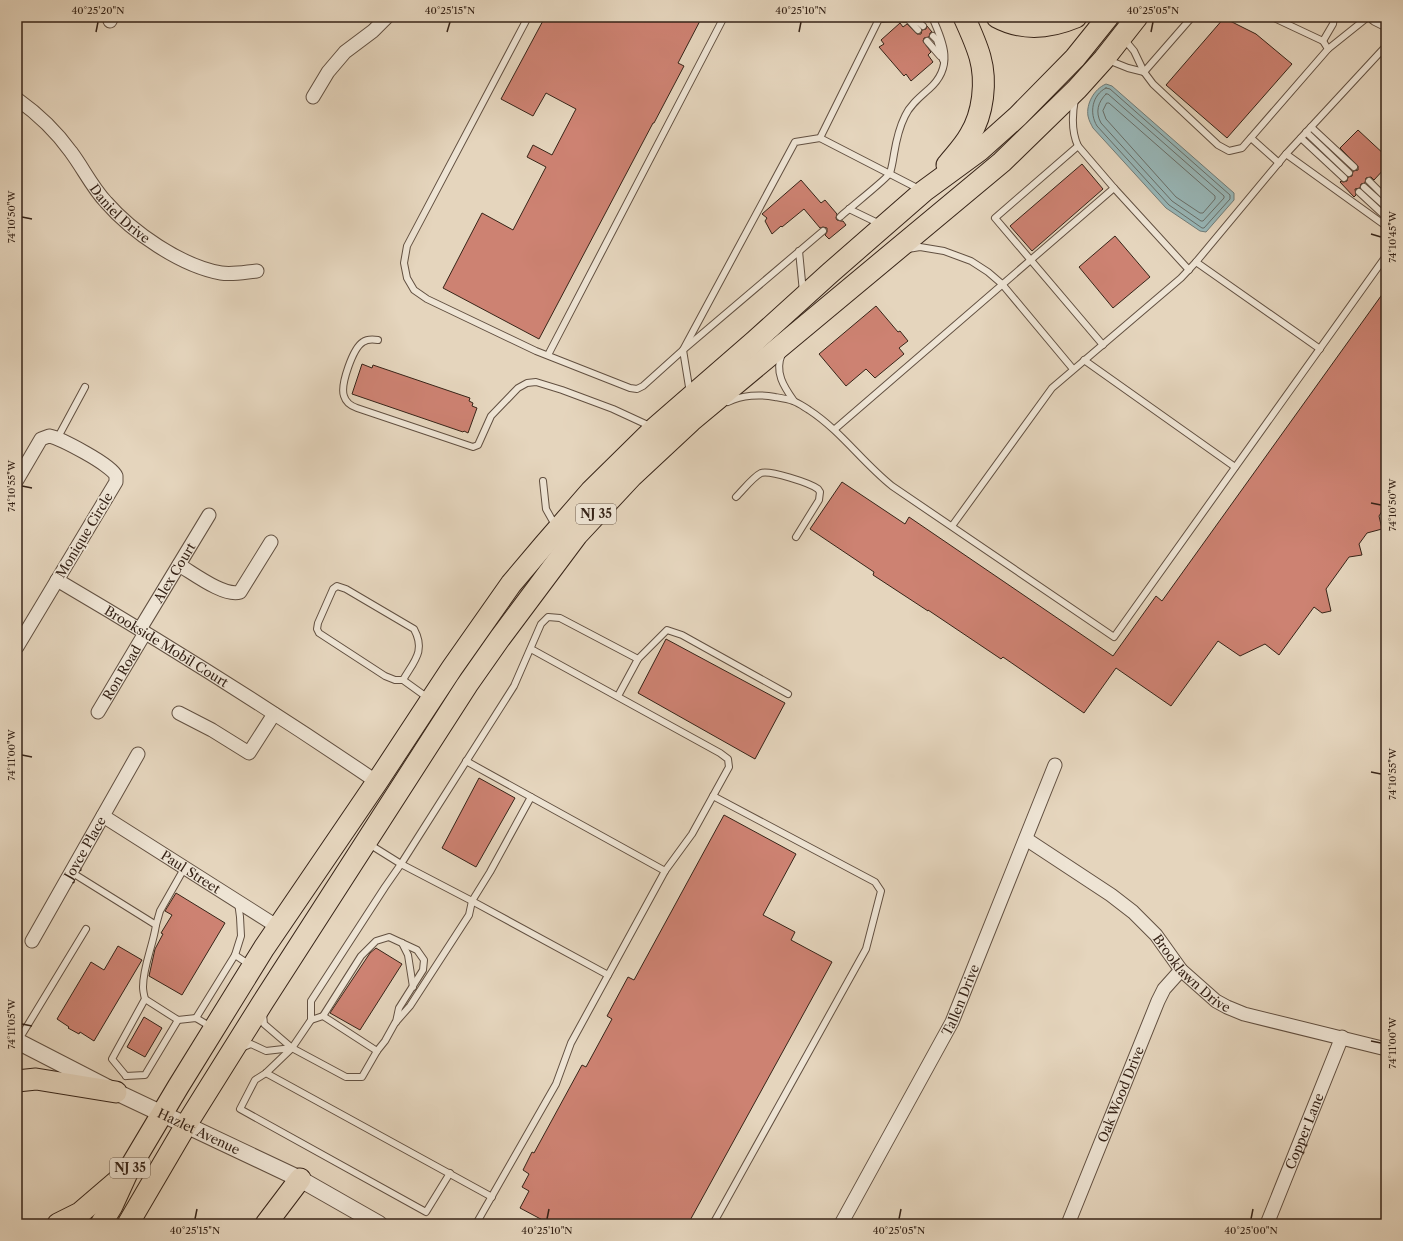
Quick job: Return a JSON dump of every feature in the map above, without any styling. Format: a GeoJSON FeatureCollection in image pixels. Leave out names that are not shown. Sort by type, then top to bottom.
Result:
{"type":"FeatureCollection","features":[{"type":"Feature","properties":{"kind":"highway"},"geometry":{"type":"LineString","coordinates":[[926,190],[963,146],[976,122],[981,106],[984,82],[981,59],[964,17]]}},
{"type":"Feature","properties":{"kind":"highway"},"geometry":{"type":"LineString","coordinates":[[997,17],[1012,24],[1027,27],[1046,26],[1076,17]]}},
{"type":"Feature","properties":{"kind":"highway","name":"NJ 35"},"geometry":{"type":"LineString","coordinates":[[128,1224],[186,1125],[262,1002],[467,685],[577,535],[632,476],[664,445],[695,406],[803,297],[926,190],[980,150],[1018,116],[1075,58],[1108,17]]}},
{"type":"Feature","properties":{"kind":"highway","name":"NJ 35"},"geometry":{"type":"LineString","coordinates":[[101,1224],[112,1206],[128,1171],[162,1113],[278,927],[377,782],[452,668],[511,584],[557,529],[591,492],[655,428],[695,406],[792,337],[1002,162],[1077,89],[1104,59],[1137,17]]}},
{"type":"Feature","properties":{"kind":"highway"},"geometry":{"type":"LineString","coordinates":[[17,1081],[36,1079],[121,1084]]}},
{"type":"Feature","properties":{"kind":"highway"},"geometry":{"type":"LineString","coordinates":[[58,1224],[80,1213],[128,1171]]}},
{"type":"Feature","properties":{"kind":"highway"},"geometry":{"type":"LineString","coordinates":[[266,1224],[300,1179]]}},
{"type":"Feature","properties":{"kind":"street"},"geometry":{"type":"LineString","coordinates":[[313,97],[328,72],[345,52],[387,17]]}},
{"type":"Feature","properties":{"kind":"street"},"geometry":{"type":"LineString","coordinates":[[1376,17],[1386,22]]}},
{"type":"Feature","properties":{"kind":"street","name":"Daniel Drive"},"geometry":{"type":"LineString","coordinates":[[17,99],[32,110],[53,130],[71,152],[105,202],[124,222],[143,236],[164,249],[199,267],[222,273],[257,271]]}},
{"type":"Feature","properties":{"kind":"street"},"geometry":{"type":"LineString","coordinates":[[17,480],[41,439],[49,436],[57,439]]}},
{"type":"Feature","properties":{"kind":"street","name":"Monique Circle"},"geometry":{"type":"LineString","coordinates":[[17,648],[116,482],[116,476],[112,471],[100,462],[57,439]]}},
{"type":"Feature","properties":{"kind":"street","name":"Alex Court"},"geometry":{"type":"LineString","coordinates":[[143,631],[179,565],[209,516]]}},
{"type":"Feature","properties":{"kind":"street"},"geometry":{"type":"LineString","coordinates":[[179,565],[223,590],[236,594],[240,592],[271,542]]}},
{"type":"Feature","properties":{"kind":"street","name":"Brookside Mobil Court"},"geometry":{"type":"LineString","coordinates":[[57,580],[143,631],[331,750],[377,782]]}},
{"type":"Feature","properties":{"kind":"street","name":"Ron Road"},"geometry":{"type":"LineString","coordinates":[[98,712],[143,631]]}},
{"type":"Feature","properties":{"kind":"street"},"geometry":{"type":"LineString","coordinates":[[179,713],[212,730],[249,753],[274,714]]}},
{"type":"Feature","properties":{"kind":"street","name":"Joyce Place"},"geometry":{"type":"LineString","coordinates":[[32,941],[138,754]]}},
{"type":"Feature","properties":{"kind":"street","name":"Tallen Drive"},"geometry":{"type":"LineString","coordinates":[[841,1224],[952,1022],[1055,765]]}},
{"type":"Feature","properties":{"kind":"street","name":"Paul Street"},"geometry":{"type":"LineString","coordinates":[[103,816],[278,927]]}},
{"type":"Feature","properties":{"kind":"street","name":"Brooklawn Drive"},"geometry":{"type":"LineString","coordinates":[[1026,839],[1111,895],[1133,912],[1156,935],[1181,970],[1216,1001],[1244,1014],[1386,1049]]}},
{"type":"Feature","properties":{"kind":"street","name":"Oak Wood Drive"},"geometry":{"type":"LineString","coordinates":[[1068,1224],[1158,1001],[1164,989],[1181,970]]}},
{"type":"Feature","properties":{"kind":"street","name":"Copper Lane"},"geometry":{"type":"LineString","coordinates":[[1267,1224],[1342,1037]]}},
{"type":"Feature","properties":{"kind":"street","name":"Hazlet Avenue"},"geometry":{"type":"LineString","coordinates":[[17,1041],[121,1084],[162,1113],[300,1179],[379,1224]]}},
{"type":"Feature","properties":{"kind":"lane"},"geometry":{"type":"LineString","coordinates":[[528,17],[407,246],[404,263],[407,278],[414,290],[427,299],[536,351],[630,388],[637,389],[643,386],[823,231]]}},
{"type":"Feature","properties":{"kind":"lane"},"geometry":{"type":"LineString","coordinates":[[548,355],[724,17]]}},
{"type":"Feature","properties":{"kind":"lane"},"geometry":{"type":"LineString","coordinates":[[840,217],[890,174],[897,139],[905,116],[914,103],[936,83],[943,70],[945,53],[941,37],[932,17]]}},
{"type":"Feature","properties":{"kind":"lane"},"geometry":{"type":"LineString","coordinates":[[1144,72],[1192,17]]}},
{"type":"Feature","properties":{"kind":"lane"},"geometry":{"type":"LineString","coordinates":[[1272,17],[1323,41],[1328,49]]}},
{"type":"Feature","properties":{"kind":"lane"},"geometry":{"type":"LineString","coordinates":[[1323,41],[1333,24],[1334,17]]}},
{"type":"Feature","properties":{"kind":"lane"},"geometry":{"type":"LineString","coordinates":[[1122,37],[1134,51],[1144,72],[1153,84],[1218,145],[1229,151],[1242,148],[1328,49],[1368,17]]}},
{"type":"Feature","properties":{"kind":"lane"},"geometry":{"type":"LineString","coordinates":[[820,138],[880,18],[920,22],[923,26]]}},
{"type":"Feature","properties":{"kind":"lane"},"geometry":{"type":"LineString","coordinates":[[908,20],[918,30]]}},
{"type":"Feature","properties":{"kind":"lane"},"geometry":{"type":"LineString","coordinates":[[933,36],[937,40],[943,61]]}},
{"type":"Feature","properties":{"kind":"lane"},"geometry":{"type":"LineString","coordinates":[[927,41],[943,61]]}},
{"type":"Feature","properties":{"kind":"lane"},"geometry":{"type":"LineString","coordinates":[[952,526],[1050,391],[1073,369],[1153,303],[1189,270],[1286,154],[1386,46]]}},
{"type":"Feature","properties":{"kind":"lane"},"geometry":{"type":"LineString","coordinates":[[1104,59],[1144,72]]}},
{"type":"Feature","properties":{"kind":"lane"},"geometry":{"type":"LineString","coordinates":[[1077,89],[1072,115],[1072,124],[1078,146],[1189,270]]}},
{"type":"Feature","properties":{"kind":"lane"},"geometry":{"type":"LineString","coordinates":[[1311,127],[1354,167]]}},
{"type":"Feature","properties":{"kind":"lane"},"geometry":{"type":"LineString","coordinates":[[1306,132],[1349,173]]}},
{"type":"Feature","properties":{"kind":"lane"},"geometry":{"type":"LineString","coordinates":[[926,190],[890,174],[820,138],[794,142],[683,350],[695,406],[734,398],[766,395],[794,401],[820,417],[835,429],[882,478],[892,486],[1114,636],[1386,256]]}},
{"type":"Feature","properties":{"kind":"lane"},"geometry":{"type":"LineString","coordinates":[[1251,138],[1279,163]]}},
{"type":"Feature","properties":{"kind":"lane"},"geometry":{"type":"LineString","coordinates":[[1301,138],[1344,178]]}},
{"type":"Feature","properties":{"kind":"lane"},"geometry":{"type":"LineString","coordinates":[[1078,146],[995,218],[1103,345]]}},
{"type":"Feature","properties":{"kind":"lane"},"geometry":{"type":"LineString","coordinates":[[1286,154],[1386,226]]}},
{"type":"Feature","properties":{"kind":"lane"},"geometry":{"type":"LineString","coordinates":[[1369,181],[1386,198]]}},
{"type":"Feature","properties":{"kind":"lane"},"geometry":{"type":"LineString","coordinates":[[1364,186],[1386,207]]}},
{"type":"Feature","properties":{"kind":"lane"},"geometry":{"type":"LineString","coordinates":[[835,429],[1114,188]]}},
{"type":"Feature","properties":{"kind":"lane"},"geometry":{"type":"LineString","coordinates":[[1359,192],[1386,217]]}},
{"type":"Feature","properties":{"kind":"lane"},"geometry":{"type":"LineString","coordinates":[[849,209],[884,226]]}},
{"type":"Feature","properties":{"kind":"lane"},"geometry":{"type":"LineString","coordinates":[[885,259],[911,248],[920,247],[931,248],[971,261],[988,272],[1002,284],[1073,369]]}},
{"type":"Feature","properties":{"kind":"lane"},"geometry":{"type":"LineString","coordinates":[[799,251],[803,297]]}},
{"type":"Feature","properties":{"kind":"lane"},"geometry":{"type":"LineString","coordinates":[[1196,262],[1320,349]]}},
{"type":"Feature","properties":{"kind":"lane"},"geometry":{"type":"LineString","coordinates":[[792,337],[781,356],[779,370],[784,386],[794,401]]}},
{"type":"Feature","properties":{"kind":"lane"},"geometry":{"type":"LineString","coordinates":[[378,340],[366,340],[361,343],[354,352],[343,384],[343,393],[348,404],[473,447],[478,445],[494,411],[518,388],[532,382],[562,390],[613,409],[655,428]]}},
{"type":"Feature","properties":{"kind":"lane"},"geometry":{"type":"LineString","coordinates":[[1084,360],[1235,467]]}},
{"type":"Feature","properties":{"kind":"lane"},"geometry":{"type":"LineString","coordinates":[[57,439],[86,387]]}},
{"type":"Feature","properties":{"kind":"lane"},"geometry":{"type":"LineString","coordinates":[[736,497],[763,472],[776,474],[815,487],[820,492],[819,500],[796,537]]}},
{"type":"Feature","properties":{"kind":"lane"},"geometry":{"type":"LineString","coordinates":[[543,481],[546,509],[557,529]]}},
{"type":"Feature","properties":{"kind":"lane"},"geometry":{"type":"LineString","coordinates":[[402,680],[419,652],[420,641],[414,629],[346,589],[337,586],[333,589],[318,623],[317,629],[319,633],[385,676],[395,680],[402,680],[431,700]]}},
{"type":"Feature","properties":{"kind":"lane"},"geometry":{"type":"LineString","coordinates":[[450,1174],[426,1212],[240,1109],[255,1080],[266,1073],[292,1048],[310,1020],[311,1001],[401,864],[514,686],[541,624],[548,617],[560,618],[638,659]]}},
{"type":"Feature","properties":{"kind":"lane"},"geometry":{"type":"LineString","coordinates":[[618,696],[638,659],[667,630],[682,635],[788,694]]}},
{"type":"Feature","properties":{"kind":"lane"},"geometry":{"type":"LineString","coordinates":[[476,1224],[556,1084],[570,1043],[665,871],[692,834],[729,767],[728,760],[720,753],[530,649]]}},
{"type":"Feature","properties":{"kind":"lane"},"geometry":{"type":"LineString","coordinates":[[466,761],[665,871]]}},
{"type":"Feature","properties":{"kind":"lane"},"geometry":{"type":"LineString","coordinates":[[713,796],[875,882],[880,891],[866,949],[713,1224]]}},
{"type":"Feature","properties":{"kind":"lane"},"geometry":{"type":"LineString","coordinates":[[262,1002],[264,1024],[292,1048],[346,1077],[362,1077],[395,1023],[410,1006],[469,915],[472,901],[490,872],[531,797]]}},
{"type":"Feature","properties":{"kind":"lane"},"geometry":{"type":"LineString","coordinates":[[366,842],[401,864],[608,975]]}},
{"type":"Feature","properties":{"kind":"lane"},"geometry":{"type":"LineString","coordinates":[[178,1020],[145,1075],[121,1084],[112,1059],[145,999],[143,988],[145,973],[160,911],[184,868]]}},
{"type":"Feature","properties":{"kind":"lane"},"geometry":{"type":"LineString","coordinates":[[71,872],[156,925]]}},
{"type":"Feature","properties":{"kind":"lane"},"geometry":{"type":"LineString","coordinates":[[196,1018],[235,954],[241,936],[237,901]]}},
{"type":"Feature","properties":{"kind":"lane"},"geometry":{"type":"LineString","coordinates":[[17,1041],[86,929]]}},
{"type":"Feature","properties":{"kind":"lane"},"geometry":{"type":"LineString","coordinates":[[310,1020],[323,1016],[361,956],[376,941],[389,937],[417,950],[424,960],[423,970],[399,1008],[395,1023]]}},
{"type":"Feature","properties":{"kind":"lane"},"geometry":{"type":"LineString","coordinates":[[402,944],[408,955],[413,987]]}},
{"type":"Feature","properties":{"kind":"lane"},"geometry":{"type":"LineString","coordinates":[[235,954],[253,967]]}},
{"type":"Feature","properties":{"kind":"lane"},"geometry":{"type":"LineString","coordinates":[[145,999],[178,1020],[196,1018],[214,1029]]}},
{"type":"Feature","properties":{"kind":"lane"},"geometry":{"type":"LineString","coordinates":[[323,1016],[377,1051]]}},
{"type":"Feature","properties":{"kind":"lane"},"geometry":{"type":"LineString","coordinates":[[232,1051],[251,1044],[266,1051],[292,1048]]}},
{"type":"Feature","properties":{"kind":"lane"},"geometry":{"type":"LineString","coordinates":[[266,1073],[492,1197]]}},
{"type":"Feature","properties":{"kind":"water"},"geometry":{"type":"Polygon","coordinates":[[[1106,84],[1112,86],[1234,193],[1234,200],[1206,232],[1200,231],[1166,208],[1093,128],[1089,121],[1088,107],[1092,97],[1098,89],[1106,84]]]}},
{"type":"Feature","properties":{"kind":"building"},"geometry":{"type":"Polygon","coordinates":[[[545,17],[702,17],[678,63],[684,66],[539,339],[443,288],[482,213],[513,230],[546,167],[527,157],[533,145],[552,155],[576,109],[546,93],[533,116],[501,99],[545,17]]]}},
{"type":"Feature","properties":{"kind":"building"},"geometry":{"type":"Polygon","coordinates":[[[1224,18],[1256,34],[1292,64],[1227,138],[1166,85],[1224,18]]]}},
{"type":"Feature","properties":{"kind":"building"},"geometry":{"type":"Polygon","coordinates":[[[900,23],[903,27],[907,24],[917,34],[921,34],[922,30],[926,29],[927,26],[932,32],[930,33],[929,37],[924,38],[923,41],[931,52],[928,55],[933,62],[911,81],[906,74],[904,76],[879,47],[884,44],[881,40],[900,23]]]}},
{"type":"Feature","properties":{"kind":"building"},"geometry":{"type":"Polygon","coordinates":[[[1358,130],[1386,156],[1386,167],[1374,180],[1371,177],[1366,178],[1365,183],[1361,184],[1360,188],[1355,189],[1356,195],[1354,197],[1340,182],[1347,181],[1348,177],[1352,176],[1353,171],[1358,170],[1358,166],[1340,148],[1358,130]]]}},
{"type":"Feature","properties":{"kind":"building"},"geometry":{"type":"Polygon","coordinates":[[[1082,164],[1103,189],[1032,251],[1010,226],[1082,164]]]}},
{"type":"Feature","properties":{"kind":"building"},"geometry":{"type":"Polygon","coordinates":[[[801,180],[821,203],[825,200],[837,214],[837,220],[843,221],[846,225],[829,239],[825,235],[827,228],[820,228],[804,209],[772,234],[765,221],[767,218],[762,214],[801,180]]]}},
{"type":"Feature","properties":{"kind":"building"},"geometry":{"type":"Polygon","coordinates":[[[1115,236],[1150,277],[1113,308],[1079,267],[1115,236]]]}},
{"type":"Feature","properties":{"kind":"building"},"geometry":{"type":"Polygon","coordinates":[[[1386,289],[1386,505],[1379,516],[1382,529],[1367,533],[1359,544],[1362,555],[1349,557],[1326,589],[1331,611],[1322,613],[1314,607],[1279,655],[1265,644],[1240,656],[1218,641],[1171,706],[1116,668],[1084,713],[1003,657],[1001,659],[873,575],[874,572],[810,529],[842,482],[905,524],[909,517],[1113,656],[1156,596],[1162,601],[1386,289]]]}},
{"type":"Feature","properties":{"kind":"building"},"geometry":{"type":"Polygon","coordinates":[[[876,306],[898,332],[900,331],[908,341],[899,348],[904,354],[875,378],[866,369],[846,386],[819,354],[876,306]]]}},
{"type":"Feature","properties":{"kind":"building"},"geometry":{"type":"Polygon","coordinates":[[[362,364],[372,368],[373,365],[470,398],[469,401],[473,403],[472,406],[477,408],[468,433],[352,394],[362,364]]]}},
{"type":"Feature","properties":{"kind":"building"},"geometry":{"type":"Polygon","coordinates":[[[666,639],[785,703],[755,759],[638,693],[666,639]]]}},
{"type":"Feature","properties":{"kind":"building"},"geometry":{"type":"Polygon","coordinates":[[[479,778],[515,798],[476,867],[442,848],[479,778]]]}},
{"type":"Feature","properties":{"kind":"building"},"geometry":{"type":"Polygon","coordinates":[[[724,815],[796,854],[763,915],[795,932],[791,940],[832,962],[688,1224],[550,1224],[520,1208],[529,1191],[522,1187],[529,1174],[523,1170],[532,1152],[534,1153],[582,1065],[586,1067],[612,1019],[607,1016],[628,977],[634,980],[724,815]]]}},
{"type":"Feature","properties":{"kind":"building"},"geometry":{"type":"Polygon","coordinates":[[[176,893],[225,923],[182,995],[149,976],[155,949],[163,934],[161,933],[172,915],[165,911],[176,893]]]}},
{"type":"Feature","properties":{"kind":"building"},"geometry":{"type":"Polygon","coordinates":[[[118,946],[142,960],[94,1041],[80,1032],[79,1034],[68,1028],[69,1027],[57,1019],[91,962],[104,970],[118,946]]]}},
{"type":"Feature","properties":{"kind":"building"},"geometry":{"type":"Polygon","coordinates":[[[376,948],[402,964],[360,1030],[330,1013],[370,953],[376,948]]]}},
{"type":"Feature","properties":{"kind":"building"},"geometry":{"type":"Polygon","coordinates":[[[144,1017],[162,1028],[145,1057],[127,1047],[144,1017]]]}}]}
